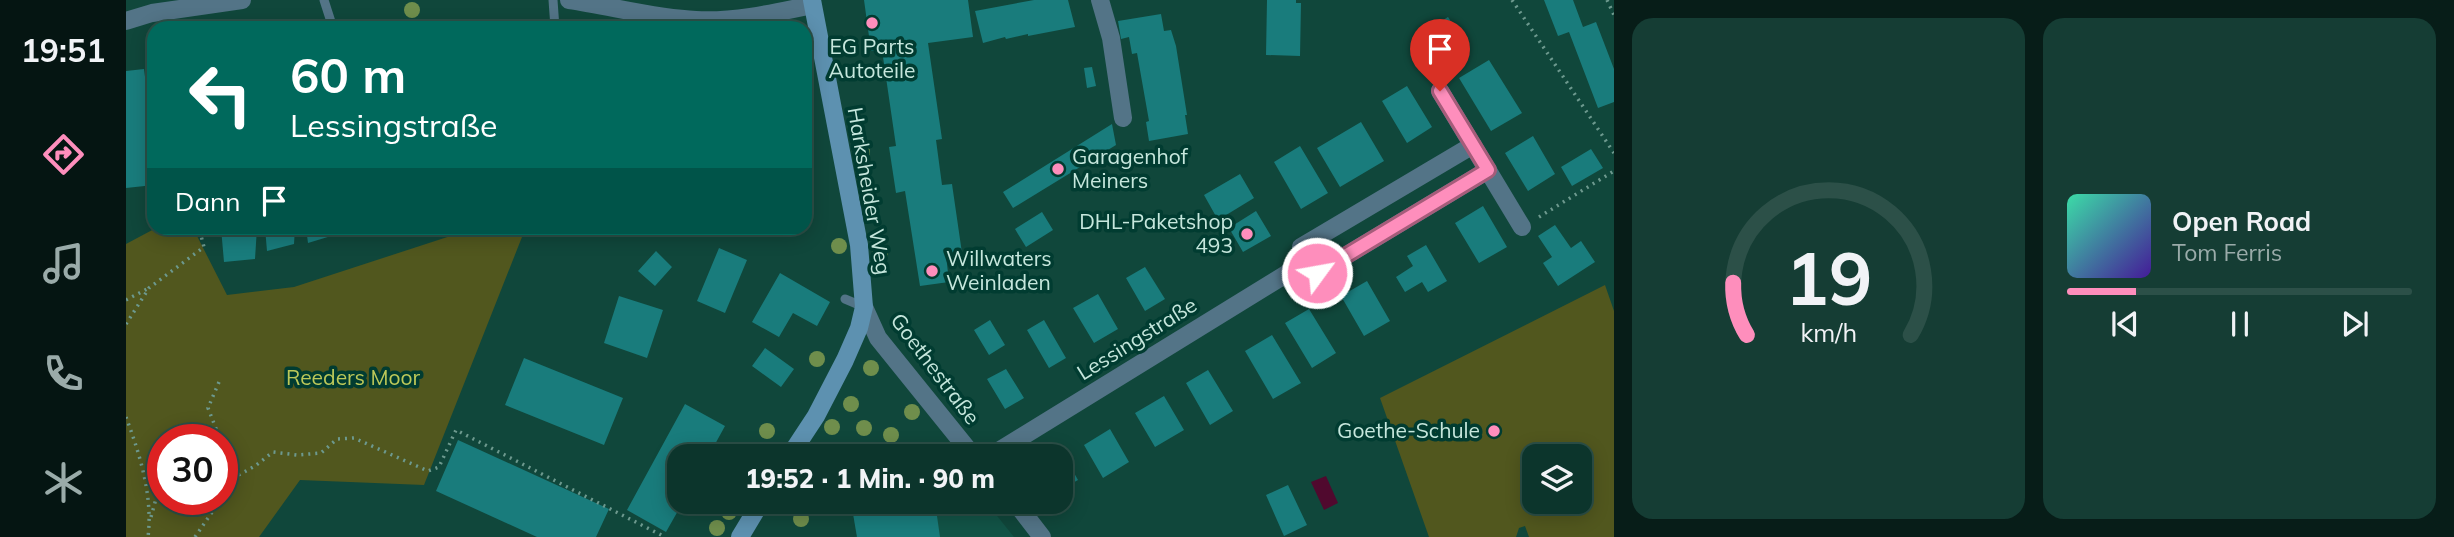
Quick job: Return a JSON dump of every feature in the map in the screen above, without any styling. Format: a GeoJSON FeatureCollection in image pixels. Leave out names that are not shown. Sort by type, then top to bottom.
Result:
{"type":"FeatureCollection","features":[{"type":"Feature","properties":{"kind":"main road","name":"Harksheider Weg"},"geometry":{"type":"LineString","coordinates":[[798,444],[816,416],[845,360],[859,328],[864,307],[859,245],[812,2]]}},
{"type":"Feature","properties":{"kind":"main road"},"geometry":{"type":"LineString","coordinates":[[740,537],[754,514]]}},
{"type":"Feature","properties":{"kind":"street"},"geometry":{"type":"LineString","coordinates":[[126,21],[152,13],[242,0]]}},
{"type":"Feature","properties":{"kind":"street"},"geometry":{"type":"LineString","coordinates":[[569,0],[671,18],[698,20],[752,17],[812,2]]}},
{"type":"Feature","properties":{"kind":"street"},"geometry":{"type":"LineString","coordinates":[[1100,0],[1111,38],[1122,118]]}},
{"type":"Feature","properties":{"kind":"street"},"geometry":{"type":"LineString","coordinates":[[1440,91],[1522,227]]}},
{"type":"Feature","properties":{"kind":"street"},"geometry":{"type":"LineString","coordinates":[[1473,145],[1301,247],[1317,273],[1488,170]]}},
{"type":"Feature","properties":{"kind":"street","name":"Lessingstraße"},"geometry":{"type":"LineString","coordinates":[[1010,444],[1309,260]]}},
{"type":"Feature","properties":{"kind":"street","name":"Goethestraße"},"geometry":{"type":"LineString","coordinates":[[864,307],[878,338],[964,444]]}},
{"type":"Feature","properties":{"kind":"street"},"geometry":{"type":"LineString","coordinates":[[1024,514],[1042,537]]}},
{"type":"Feature","properties":{"kind":"lane"},"geometry":{"type":"LineString","coordinates":[[324,0],[331,21]]}},
{"type":"Feature","properties":{"kind":"lane"},"geometry":{"type":"LineString","coordinates":[[553,0],[554,21]]}},
{"type":"Feature","properties":{"kind":"lane"},"geometry":{"type":"LineString","coordinates":[[845,299],[864,307]]}},
{"type":"Feature","properties":{"kind":"path"},"geometry":{"type":"LineString","coordinates":[[1512,0],[1614,153]]}},
{"type":"Feature","properties":{"kind":"path"},"geometry":{"type":"LineString","coordinates":[[1607,0],[1614,15]]}},
{"type":"Feature","properties":{"kind":"path"},"geometry":{"type":"LineString","coordinates":[[1522,227],[1614,171]]}},
{"type":"Feature","properties":{"kind":"path"},"geometry":{"type":"LineString","coordinates":[[126,300],[149,288],[204,247],[201,235]]}},
{"type":"Feature","properties":{"kind":"path"},"geometry":{"type":"LineString","coordinates":[[126,324],[149,288]]}},
{"type":"Feature","properties":{"kind":"path"},"geometry":{"type":"LineString","coordinates":[[214,424],[208,408],[219,383]]}},
{"type":"Feature","properties":{"kind":"path"},"geometry":{"type":"LineString","coordinates":[[126,416],[139,450],[150,522]]}},
{"type":"Feature","properties":{"kind":"path"},"geometry":{"type":"LineString","coordinates":[[238,475],[273,452],[297,455],[321,453],[337,439],[354,438],[428,471],[439,467],[456,430],[665,537]]}},
{"type":"Feature","properties":{"kind":"path"},"geometry":{"type":"LineString","coordinates":[[148,537],[152,515]]}},
{"type":"Feature","properties":{"kind":"path"},"geometry":{"type":"LineString","coordinates":[[195,537],[210,515]]}},
{"type":"Feature","properties":{"kind":"shaded area"},"geometry":{"type":"Polygon","coordinates":[[[1326,476],[1338,503],[1324,510],[1311,482],[1326,476]]]}},
{"type":"Feature","properties":{"kind":"shaded area"},"geometry":{"type":"Polygon","coordinates":[[[853,514],[996,514],[1014,537],[855,537],[853,514]]]}},
{"type":"Feature","properties":{"kind":"green space","name":"Reeders Moor"},"geometry":{"type":"Polygon","coordinates":[[[147,233],[147,235],[197,235],[227,295],[294,287],[454,235],[522,237],[424,485],[300,480],[259,537],[126,537],[126,244],[147,233]]]}},
{"type":"Feature","properties":{"kind":"green space","name":"Goethe-Schule"},"geometry":{"type":"Polygon","coordinates":[[[1605,285],[1614,311],[1614,537],[1529,537],[1525,526],[1519,528],[1516,537],[1429,537],[1380,398],[1605,285]]]}},
{"type":"Feature","properties":{"kind":"building"},"geometry":{"type":"Polygon","coordinates":[[[864,0],[968,0],[973,37],[928,43],[942,139],[936,140],[942,185],[952,184],[962,253],[946,255],[949,282],[920,286],[905,191],[896,193],[889,147],[896,146],[882,50],[871,51],[864,0]]]}},
{"type":"Feature","properties":{"kind":"building"},"geometry":{"type":"Polygon","coordinates":[[[1034,0],[1068,0],[1075,27],[1028,36],[1005,37],[983,43],[975,11],[1034,0]]]}},
{"type":"Feature","properties":{"kind":"building"},"geometry":{"type":"Polygon","coordinates":[[[1267,0],[1296,0],[1296,3],[1301,3],[1300,56],[1266,55],[1267,0]]]}},
{"type":"Feature","properties":{"kind":"building"},"geometry":{"type":"Polygon","coordinates":[[[1544,0],[1573,0],[1583,27],[1596,22],[1614,69],[1614,102],[1598,108],[1569,32],[1558,36],[1544,0]]]}},
{"type":"Feature","properties":{"kind":"building"},"geometry":{"type":"Polygon","coordinates":[[[1161,14],[1164,31],[1171,30],[1176,46],[1188,134],[1149,141],[1146,122],[1149,121],[1137,53],[1132,54],[1129,37],[1121,39],[1118,21],[1161,14]]]}},
{"type":"Feature","properties":{"kind":"building"},"geometry":{"type":"Polygon","coordinates":[[[1448,17],[1470,51],[1443,68],[1421,34],[1448,17]]]}},
{"type":"Feature","properties":{"kind":"building"},"geometry":{"type":"Polygon","coordinates":[[[1489,60],[1522,113],[1491,131],[1459,78],[1489,60]]]}},
{"type":"Feature","properties":{"kind":"building"},"geometry":{"type":"Polygon","coordinates":[[[1092,67],[1096,86],[1087,88],[1084,68],[1092,67]]]}},
{"type":"Feature","properties":{"kind":"building"},"geometry":{"type":"Polygon","coordinates":[[[144,69],[147,93],[147,186],[126,188],[126,71],[144,69]]]}},
{"type":"Feature","properties":{"kind":"building"},"geometry":{"type":"Polygon","coordinates":[[[1407,86],[1432,127],[1407,143],[1382,101],[1407,86]]]}},
{"type":"Feature","properties":{"kind":"building"},"geometry":{"type":"Polygon","coordinates":[[[1361,122],[1384,161],[1340,187],[1317,148],[1361,122]]]}},
{"type":"Feature","properties":{"kind":"building","name":"Garagenhof Meiners"},"geometry":{"type":"Polygon","coordinates":[[[1112,124],[1116,145],[1013,208],[1003,192],[1112,124]]]}},
{"type":"Feature","properties":{"kind":"building"},"geometry":{"type":"Polygon","coordinates":[[[1533,136],[1555,174],[1528,191],[1505,153],[1533,136]]]}},
{"type":"Feature","properties":{"kind":"building"},"geometry":{"type":"Polygon","coordinates":[[[1300,146],[1328,193],[1301,209],[1274,162],[1300,146]]]}},
{"type":"Feature","properties":{"kind":"building"},"geometry":{"type":"Polygon","coordinates":[[[1591,149],[1603,168],[1572,186],[1561,167],[1591,149]]]}},
{"type":"Feature","properties":{"kind":"building"},"geometry":{"type":"Polygon","coordinates":[[[1240,174],[1254,198],[1218,220],[1204,195],[1240,174]]]}},
{"type":"Feature","properties":{"kind":"building"},"geometry":{"type":"Polygon","coordinates":[[[1483,206],[1507,247],[1479,263],[1455,223],[1483,206]]]}},
{"type":"Feature","properties":{"kind":"building"},"geometry":{"type":"Polygon","coordinates":[[[1256,211],[1271,236],[1243,252],[1229,228],[1256,211]]]}},
{"type":"Feature","properties":{"kind":"building"},"geometry":{"type":"Polygon","coordinates":[[[1042,212],[1053,230],[1026,247],[1015,229],[1042,212]]]}},
{"type":"Feature","properties":{"kind":"building"},"geometry":{"type":"Polygon","coordinates":[[[1555,225],[1571,248],[1581,241],[1595,262],[1558,286],[1543,263],[1552,257],[1538,236],[1555,225]]]}},
{"type":"Feature","properties":{"kind":"building"},"geometry":{"type":"Polygon","coordinates":[[[222,235],[257,235],[255,259],[224,262],[222,235]]]}},
{"type":"Feature","properties":{"kind":"building"},"geometry":{"type":"Polygon","coordinates":[[[266,235],[295,235],[294,244],[267,251],[266,235]]]}},
{"type":"Feature","properties":{"kind":"building"},"geometry":{"type":"Polygon","coordinates":[[[307,235],[334,235],[308,243],[307,235]]]}},
{"type":"Feature","properties":{"kind":"building"},"geometry":{"type":"Polygon","coordinates":[[[1426,245],[1447,281],[1428,292],[1422,282],[1405,292],[1396,277],[1413,266],[1407,256],[1426,245]]]}},
{"type":"Feature","properties":{"kind":"building"},"geometry":{"type":"Polygon","coordinates":[[[719,248],[747,260],[725,313],[697,301],[719,248]]]}},
{"type":"Feature","properties":{"kind":"building"},"geometry":{"type":"Polygon","coordinates":[[[656,251],[672,267],[655,286],[638,271],[656,251]]]}},
{"type":"Feature","properties":{"kind":"building"},"geometry":{"type":"Polygon","coordinates":[[[1145,267],[1165,299],[1145,311],[1126,278],[1145,267]]]}},
{"type":"Feature","properties":{"kind":"building"},"geometry":{"type":"Polygon","coordinates":[[[780,273],[830,302],[817,326],[793,313],[779,337],[752,322],[780,273]]]}},
{"type":"Feature","properties":{"kind":"building"},"geometry":{"type":"Polygon","coordinates":[[[1367,281],[1390,321],[1364,336],[1341,296],[1367,281]]]}},
{"type":"Feature","properties":{"kind":"building"},"geometry":{"type":"Polygon","coordinates":[[[1098,294],[1118,329],[1094,343],[1073,308],[1098,294]]]}},
{"type":"Feature","properties":{"kind":"building"},"geometry":{"type":"Polygon","coordinates":[[[619,296],[663,310],[647,358],[604,343],[619,296]]]}},
{"type":"Feature","properties":{"kind":"building"},"geometry":{"type":"Polygon","coordinates":[[[1309,309],[1336,353],[1312,368],[1285,323],[1309,309]]]}},
{"type":"Feature","properties":{"kind":"building"},"geometry":{"type":"Polygon","coordinates":[[[990,320],[1005,345],[989,355],[974,330],[990,320]]]}},
{"type":"Feature","properties":{"kind":"building"},"geometry":{"type":"Polygon","coordinates":[[[1044,320],[1066,358],[1049,368],[1027,330],[1044,320]]]}},
{"type":"Feature","properties":{"kind":"building"},"geometry":{"type":"Polygon","coordinates":[[[1272,335],[1301,383],[1273,399],[1245,351],[1272,335]]]}},
{"type":"Feature","properties":{"kind":"building"},"geometry":{"type":"Polygon","coordinates":[[[765,348],[794,369],[781,387],[752,366],[765,348]]]}},
{"type":"Feature","properties":{"kind":"building"},"geometry":{"type":"Polygon","coordinates":[[[524,358],[623,398],[604,445],[505,405],[524,358]]]}},
{"type":"Feature","properties":{"kind":"building"},"geometry":{"type":"Polygon","coordinates":[[[1006,369],[1024,398],[1005,409],[987,379],[1006,369]]]}},
{"type":"Feature","properties":{"kind":"building"},"geometry":{"type":"Polygon","coordinates":[[[1208,370],[1233,411],[1210,425],[1186,383],[1208,370]]]}},
{"type":"Feature","properties":{"kind":"building"},"geometry":{"type":"Polygon","coordinates":[[[1164,396],[1184,430],[1155,447],[1135,413],[1164,396]]]}},
{"type":"Feature","properties":{"kind":"building"},"geometry":{"type":"Polygon","coordinates":[[[685,404],[725,426],[715,444],[667,444],[667,514],[676,514],[666,532],[627,510],[685,404]]]}},
{"type":"Feature","properties":{"kind":"building"},"geometry":{"type":"Polygon","coordinates":[[[1110,429],[1129,462],[1103,478],[1084,445],[1110,429]]]}},
{"type":"Feature","properties":{"kind":"building"},"geometry":{"type":"Polygon","coordinates":[[[458,440],[609,509],[596,537],[537,537],[436,491],[458,440]]]}},
{"type":"Feature","properties":{"kind":"building"},"geometry":{"type":"Polygon","coordinates":[[[1288,485],[1307,525],[1284,536],[1266,495],[1288,485]]]}},
{"type":"Feature","properties":{"kind":"building"},"geometry":{"type":"Polygon","coordinates":[[[853,514],[937,514],[940,537],[857,537],[853,514]]]}},
{"type":"Feature","properties":{"kind":"place","name":"EG Parts Autoteile"},"geometry":{"type":"Point","coordinates":[872,23]}},
{"type":"Feature","properties":{"kind":"place","name":"Garagenhof Meiners"},"geometry":{"type":"Point","coordinates":[1058,169]}},
{"type":"Feature","properties":{"kind":"place","name":"DHL-Paketshop 493"},"geometry":{"type":"Point","coordinates":[1247,234]}},
{"type":"Feature","properties":{"kind":"place","name":"Willwaters Weinladen"},"geometry":{"type":"Point","coordinates":[932,271]}},
{"type":"Feature","properties":{"kind":"place","name":"Goethe-Schule"},"geometry":{"type":"Point","coordinates":[1494,431]}},
{"type":"Feature","properties":{"kind":"route"},"geometry":{"type":"LineString","coordinates":[[1317,273],[1488,170],[1440,91]]}}]}
